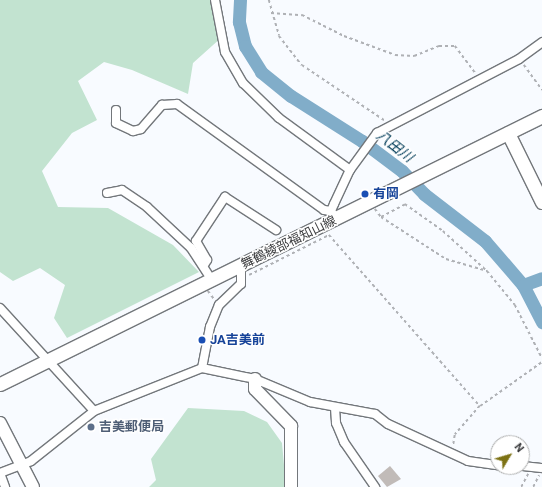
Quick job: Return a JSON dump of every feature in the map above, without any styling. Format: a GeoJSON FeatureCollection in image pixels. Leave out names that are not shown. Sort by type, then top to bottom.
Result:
{"type":"FeatureCollection","features":[{"type":"Feature","properties":{"kind":"main road","name":"舞鶴綾部福知山線"},"geometry":{"type":"LineString","coordinates":[[0,384],[210,284],[242,272],[334,215],[370,203],[542,116]]}},
{"type":"Feature","properties":{"kind":"main road"},"geometry":{"type":"LineString","coordinates":[[508,133],[542,202]]}},
{"type":"Feature","properties":{"kind":"street"},"geometry":{"type":"LineString","coordinates":[[216,0],[225,52],[243,83],[279,118],[353,167]]}},
{"type":"Feature","properties":{"kind":"street"},"geometry":{"type":"LineString","coordinates":[[116,110],[116,122],[133,131],[141,129],[162,105],[177,104],[324,210],[334,215],[353,167],[377,133],[519,59],[542,42]]}},
{"type":"Feature","properties":{"kind":"street"},"geometry":{"type":"LineString","coordinates":[[107,193],[122,190],[137,199],[176,233],[204,265],[210,284]]}},
{"type":"Feature","properties":{"kind":"street"},"geometry":{"type":"LineString","coordinates":[[204,265],[207,260],[196,241],[225,197],[276,230]]}},
{"type":"Feature","properties":{"kind":"street"},"geometry":{"type":"LineString","coordinates":[[202,368],[210,327],[219,305],[241,284],[242,272]]}},
{"type":"Feature","properties":{"kind":"street"},"geometry":{"type":"LineString","coordinates":[[0,308],[50,360],[94,411]]}},
{"type":"Feature","properties":{"kind":"street"},"geometry":{"type":"LineString","coordinates":[[5,487],[0,473],[31,461],[50,448],[94,411],[202,368],[255,379],[310,402],[334,408],[375,414],[388,424],[468,461],[490,464]]}},
{"type":"Feature","properties":{"kind":"street"},"geometry":{"type":"LineString","coordinates":[[255,379],[256,389],[291,426],[291,487]]}},
{"type":"Feature","properties":{"kind":"street"},"geometry":{"type":"LineString","coordinates":[[334,408],[344,442],[375,487]]}},
{"type":"Feature","properties":{"kind":"street"},"geometry":{"type":"LineString","coordinates":[[0,423],[33,487]]}},
{"type":"Feature","properties":{"kind":"street"},"geometry":{"type":"LineString","coordinates":[[532,467],[542,469]]}},
{"type":"Feature","properties":{"kind":"path"},"geometry":{"type":"LineString","coordinates":[[269,0],[270,13],[279,36],[302,65],[391,125]]}},
{"type":"Feature","properties":{"kind":"path"},"geometry":{"type":"LineString","coordinates":[[270,13],[302,15],[344,36],[395,55],[414,56],[439,46],[455,46],[480,80]]}},
{"type":"Feature","properties":{"kind":"path"},"geometry":{"type":"LineString","coordinates":[[519,59],[542,90]]}},
{"type":"Feature","properties":{"kind":"path"},"geometry":{"type":"LineString","coordinates":[[370,203],[381,217],[446,259],[487,271]]}},
{"type":"Feature","properties":{"kind":"path"},"geometry":{"type":"LineString","coordinates":[[381,217],[405,204],[443,231],[487,271],[515,304],[542,358]]}},
{"type":"Feature","properties":{"kind":"path"},"geometry":{"type":"LineString","coordinates":[[242,272],[328,234],[480,406]]}},
{"type":"Feature","properties":{"kind":"path"},"geometry":{"type":"LineString","coordinates":[[210,284],[219,305]]}},
{"type":"Feature","properties":{"kind":"path"},"geometry":{"type":"LineString","coordinates":[[452,453],[455,435],[480,406],[542,362]]}},
{"type":"Feature","properties":{"kind":"path"},"geometry":{"type":"LineString","coordinates":[[522,487],[532,467]]}},
{"type":"Feature","properties":{"kind":"path"},"geometry":{"type":"LineString","coordinates":[[533,487],[542,469]]}},
{"type":"Feature","properties":{"kind":"green space"},"geometry":{"type":"Polygon","coordinates":[[[0,0],[210,0],[222,37],[193,63],[188,94],[132,70],[104,62],[78,81],[97,120],[72,133],[42,171],[58,207],[108,208],[173,245],[199,272],[67,338],[54,318],[65,285],[40,268],[13,281],[0,272],[0,0]]]}},
{"type":"Feature","properties":{"kind":"green space"},"geometry":{"type":"Polygon","coordinates":[[[188,408],[244,411],[267,422],[282,443],[286,487],[149,487],[156,480],[151,459],[188,408]]]}},
{"type":"Feature","properties":{"kind":"building"},"geometry":{"type":"Polygon","coordinates":[[[390,466],[401,479],[387,487],[378,476],[390,466]]]}},
{"type":"Feature","properties":{"kind":"waterway","name":"八田川"},"geometry":{"type":"LineString","coordinates":[[240,0],[239,22],[245,46],[261,72],[291,96],[362,141],[402,171],[424,194],[485,241],[523,285],[542,322]]}},
{"type":"Feature","properties":{"kind":"waterway"},"geometry":{"type":"LineString","coordinates":[[523,285],[542,278]]}},
{"type":"Feature","properties":{"kind":"place","name":"有岡"},"geometry":{"type":"Point","coordinates":[365,194]}},
{"type":"Feature","properties":{"kind":"place","name":"JA吉美前"},"geometry":{"type":"Point","coordinates":[202,340]}},
{"type":"Feature","properties":{"kind":"place","name":"吉美郵便局"},"geometry":{"type":"Point","coordinates":[91,427]}}]}
